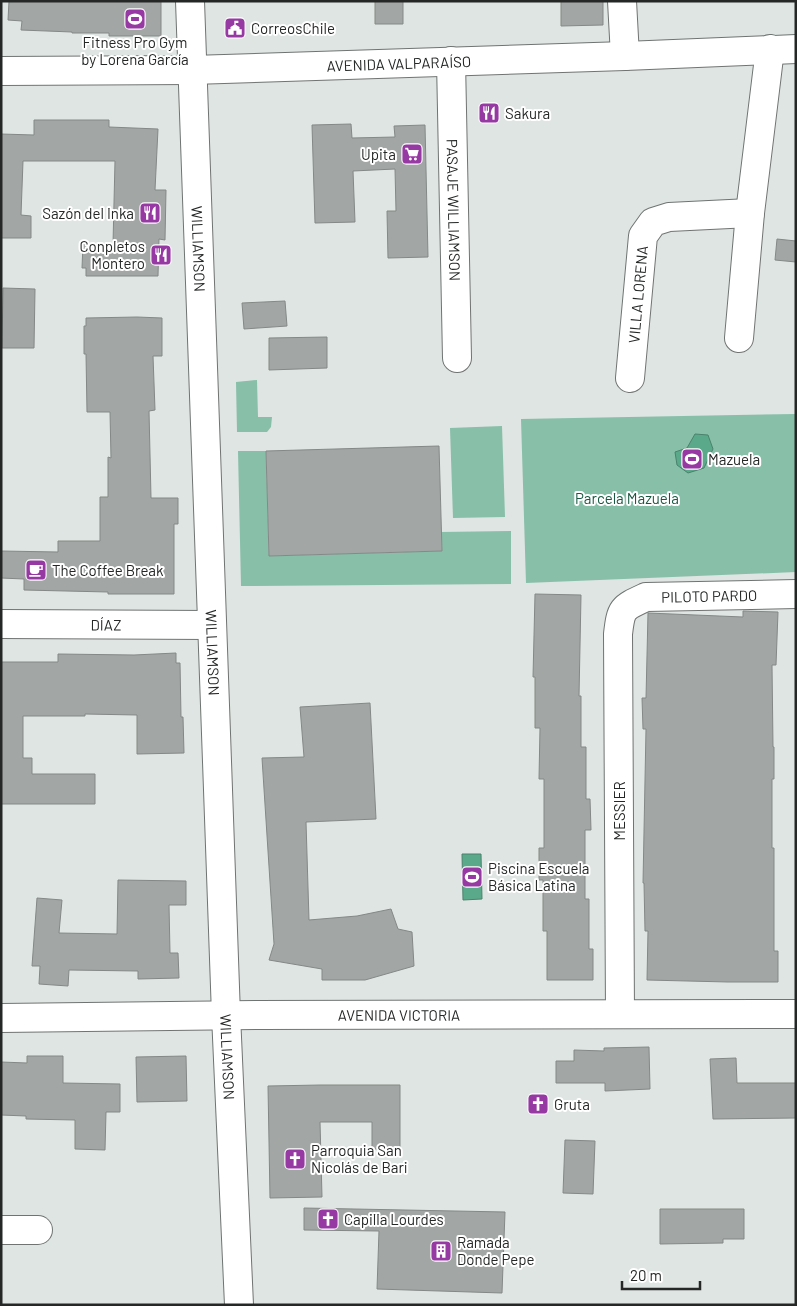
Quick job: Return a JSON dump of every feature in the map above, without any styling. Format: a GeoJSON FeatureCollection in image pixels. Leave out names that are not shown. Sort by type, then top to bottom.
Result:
{"type":"FeatureCollection","features":[{"type":"Feature","properties":{"kind":"street","name":"WILLIAMSON"},"geometry":{"type":"LineString","coordinates":[[190,1],[226,1015],[239,1305]]}},
{"type":"Feature","properties":{"kind":"street"},"geometry":{"type":"LineString","coordinates":[[622,1],[625,56]]}},
{"type":"Feature","properties":{"kind":"street","name":"AVENIDA VALPARAÍSO"},"geometry":{"type":"LineString","coordinates":[[1,71],[192,70],[783,49]]}},
{"type":"Feature","properties":{"kind":"street"},"geometry":{"type":"LineString","coordinates":[[739,338],[750,213],[783,49]]}},
{"type":"Feature","properties":{"kind":"street","name":"PASAJE WILLIAMSON"},"geometry":{"type":"LineString","coordinates":[[451,61],[457,358]]}},
{"type":"Feature","properties":{"kind":"street","name":"VILLA LORENA"},"geometry":{"type":"LineString","coordinates":[[630,378],[643,236],[653,222],[669,217],[750,213]]}},
{"type":"Feature","properties":{"kind":"street","name":"PILOTO PARDO"},"geometry":{"type":"LineString","coordinates":[[624,608],[646,597],[796,594]]}},
{"type":"Feature","properties":{"kind":"street","name":"MESSIER"},"geometry":{"type":"LineString","coordinates":[[620,1014],[618,634],[620,618],[624,608]]}},
{"type":"Feature","properties":{"kind":"street","name":"DÍAZ"},"geometry":{"type":"LineString","coordinates":[[1,624],[212,625]]}},
{"type":"Feature","properties":{"kind":"street","name":"AVENIDA VICTORIA"},"geometry":{"type":"LineString","coordinates":[[1,1018],[226,1015],[796,1014]]}},
{"type":"Feature","properties":{"kind":"street"},"geometry":{"type":"LineString","coordinates":[[1,1230],[38,1230]]}},
{"type":"Feature","properties":{"kind":"green space"},"geometry":{"type":"Polygon","coordinates":[[[257,380],[258,417],[272,417],[271,427],[267,432],[237,432],[236,382],[257,380]]]}},
{"type":"Feature","properties":{"kind":"green space","name":"Parcela Mazuela"},"geometry":{"type":"Polygon","coordinates":[[[796,414],[796,572],[526,583],[521,419],[796,414]]]}},
{"type":"Feature","properties":{"kind":"green space"},"geometry":{"type":"Polygon","coordinates":[[[502,426],[505,517],[453,518],[450,428],[502,426]]]}},
{"type":"Feature","properties":{"kind":"green space"},"geometry":{"type":"Polygon","coordinates":[[[238,451],[266,451],[269,556],[442,551],[441,532],[511,531],[511,584],[241,586],[238,451]]]}},
{"type":"Feature","properties":{"kind":"shaded area","name":"Mazuela"},"geometry":{"type":"Polygon","coordinates":[[[695,434],[708,435],[713,449],[704,468],[688,473],[677,465],[675,452],[687,448],[695,434]]]}},
{"type":"Feature","properties":{"kind":"shaded area","name":"Piscina Escuela Básica Latina"},"geometry":{"type":"Polygon","coordinates":[[[462,854],[481,854],[482,899],[463,900],[462,854]]]}},
{"type":"Feature","properties":{"kind":"building"},"geometry":{"type":"Polygon","coordinates":[[[9,1],[161,1],[161,36],[109,36],[109,33],[21,30],[22,21],[8,20],[9,1]]]}},
{"type":"Feature","properties":{"kind":"building"},"geometry":{"type":"Polygon","coordinates":[[[375,1],[403,1],[403,24],[375,24],[375,1]]]}},
{"type":"Feature","properties":{"kind":"building"},"geometry":{"type":"Polygon","coordinates":[[[561,1],[603,1],[603,25],[561,26],[561,1]]]}},
{"type":"Feature","properties":{"kind":"building"},"geometry":{"type":"Polygon","coordinates":[[[34,120],[109,120],[109,127],[158,129],[155,190],[166,190],[165,240],[159,239],[158,276],[86,276],[86,268],[82,268],[83,244],[113,244],[115,161],[23,161],[21,215],[31,216],[31,238],[1,238],[1,134],[34,135],[34,120]]]}},
{"type":"Feature","properties":{"kind":"building"},"geometry":{"type":"Polygon","coordinates":[[[351,124],[352,138],[395,137],[394,126],[425,125],[428,257],[388,258],[387,211],[396,211],[395,169],[353,171],[355,222],[315,223],[312,125],[351,124]]]}},
{"type":"Feature","properties":{"kind":"building"},"geometry":{"type":"Polygon","coordinates":[[[777,239],[796,241],[796,262],[775,260],[777,239]]]}},
{"type":"Feature","properties":{"kind":"building"},"geometry":{"type":"Polygon","coordinates":[[[3,288],[35,289],[34,348],[2,348],[3,288]]]}},
{"type":"Feature","properties":{"kind":"building"},"geometry":{"type":"Polygon","coordinates":[[[285,301],[287,326],[244,329],[242,303],[285,301]]]}},
{"type":"Feature","properties":{"kind":"building"},"geometry":{"type":"Polygon","coordinates":[[[86,318],[162,318],[162,356],[153,356],[155,410],[149,411],[151,498],[178,498],[178,524],[174,524],[174,594],[108,594],[108,592],[24,590],[24,579],[1,578],[1,551],[58,552],[58,541],[100,541],[100,497],[108,497],[108,457],[111,458],[110,412],[87,412],[84,326],[86,326],[86,318]]]}},
{"type":"Feature","properties":{"kind":"building"},"geometry":{"type":"Polygon","coordinates":[[[327,337],[327,368],[269,370],[269,338],[327,337]]]}},
{"type":"Feature","properties":{"kind":"building"},"geometry":{"type":"Polygon","coordinates":[[[439,446],[442,551],[269,556],[266,451],[439,446]]]}},
{"type":"Feature","properties":{"kind":"building"},"geometry":{"type":"Polygon","coordinates":[[[535,594],[581,595],[579,696],[581,696],[581,747],[586,747],[586,799],[590,799],[591,830],[585,830],[585,899],[589,899],[589,949],[593,949],[593,980],[547,980],[547,931],[543,931],[543,880],[539,880],[539,848],[544,848],[544,779],[539,779],[540,728],[535,728],[535,677],[533,677],[535,594]]]}},
{"type":"Feature","properties":{"kind":"building"},"geometry":{"type":"Polygon","coordinates":[[[743,611],[778,612],[776,665],[772,665],[774,779],[772,779],[772,848],[774,848],[774,951],[778,951],[778,982],[647,980],[648,931],[645,931],[643,883],[646,729],[643,729],[642,698],[646,698],[648,613],[743,617],[743,611]]]}},
{"type":"Feature","properties":{"kind":"building"},"geometry":{"type":"Polygon","coordinates":[[[176,653],[176,663],[180,663],[184,753],[137,754],[137,715],[23,716],[23,758],[32,758],[32,774],[95,774],[95,804],[1,804],[1,662],[58,662],[58,654],[134,655],[176,653]]]}},
{"type":"Feature","properties":{"kind":"building"},"geometry":{"type":"Polygon","coordinates":[[[370,703],[376,819],[306,822],[309,920],[357,916],[391,909],[398,929],[412,932],[414,966],[365,980],[322,980],[322,969],[269,960],[274,944],[262,758],[304,757],[300,707],[370,703]]]}},
{"type":"Feature","properties":{"kind":"building"},"geometry":{"type":"Polygon","coordinates":[[[118,880],[186,881],[186,905],[169,905],[170,953],[178,953],[179,978],[138,979],[138,971],[69,970],[68,986],[39,984],[40,966],[32,966],[37,898],[62,900],[59,933],[117,934],[118,880]]]}},
{"type":"Feature","properties":{"kind":"building"},"geometry":{"type":"Polygon","coordinates":[[[649,1047],[650,1089],[605,1091],[605,1083],[556,1083],[556,1061],[574,1061],[574,1050],[604,1051],[604,1048],[649,1047]]]}},
{"type":"Feature","properties":{"kind":"building"},"geometry":{"type":"Polygon","coordinates":[[[27,1056],[63,1056],[63,1083],[120,1084],[120,1112],[106,1112],[105,1150],[75,1149],[75,1120],[26,1119],[26,1116],[1,1115],[1,1062],[27,1063],[27,1056]]]}},
{"type":"Feature","properties":{"kind":"building"},"geometry":{"type":"Polygon","coordinates":[[[186,1056],[187,1101],[137,1102],[136,1057],[186,1056]]]}},
{"type":"Feature","properties":{"kind":"building"},"geometry":{"type":"Polygon","coordinates":[[[736,1058],[737,1083],[796,1083],[796,1118],[713,1119],[710,1059],[736,1058]]]}},
{"type":"Feature","properties":{"kind":"building","name":"Parroquia San Nicolás de Bari"},"geometry":{"type":"Polygon","coordinates":[[[400,1085],[400,1149],[372,1149],[372,1122],[320,1122],[322,1197],[270,1198],[268,1086],[400,1085]]]}},
{"type":"Feature","properties":{"kind":"building"},"geometry":{"type":"Polygon","coordinates":[[[565,1140],[595,1141],[593,1194],[563,1193],[565,1140]]]}},
{"type":"Feature","properties":{"kind":"building","name":"Ramada Donde Pepe"},"geometry":{"type":"Polygon","coordinates":[[[304,1208],[505,1212],[502,1293],[377,1289],[379,1231],[304,1230],[304,1208]]]}},
{"type":"Feature","properties":{"kind":"building"},"geometry":{"type":"Polygon","coordinates":[[[660,1209],[744,1209],[744,1239],[723,1239],[723,1243],[660,1244],[660,1209]]]}},
{"type":"Feature","properties":{"kind":"place","name":"Fitness Pro Gym by Lorena García"},"geometry":{"type":"Point","coordinates":[135,19]}},
{"type":"Feature","properties":{"kind":"place","name":"CorreosChile"},"geometry":{"type":"Point","coordinates":[235,28]}},
{"type":"Feature","properties":{"kind":"place","name":"Sakura"},"geometry":{"type":"Point","coordinates":[489,113]}},
{"type":"Feature","properties":{"kind":"place","name":"Upita"},"geometry":{"type":"Point","coordinates":[412,154]}},
{"type":"Feature","properties":{"kind":"place","name":"Sazón del Inka"},"geometry":{"type":"Point","coordinates":[150,213]}},
{"type":"Feature","properties":{"kind":"place","name":"Conpletos Montero"},"geometry":{"type":"Point","coordinates":[161,255]}},
{"type":"Feature","properties":{"kind":"place","name":"Mazuela"},"geometry":{"type":"Point","coordinates":[692,459]}},
{"type":"Feature","properties":{"kind":"place","name":"The Coffee Break"},"geometry":{"type":"Point","coordinates":[36,570]}},
{"type":"Feature","properties":{"kind":"place","name":"Piscina Escuela Básica Latina"},"geometry":{"type":"Point","coordinates":[472,877]}},
{"type":"Feature","properties":{"kind":"place","name":"Gruta"},"geometry":{"type":"Point","coordinates":[538,1104]}},
{"type":"Feature","properties":{"kind":"place","name":"Parroquia San Nicolás de Bari"},"geometry":{"type":"Point","coordinates":[295,1159]}},
{"type":"Feature","properties":{"kind":"place","name":"Capilla Lourdes"},"geometry":{"type":"Point","coordinates":[328,1219]}},
{"type":"Feature","properties":{"kind":"place","name":"Ramada Donde Pepe"},"geometry":{"type":"Point","coordinates":[441,1251]}}]}
